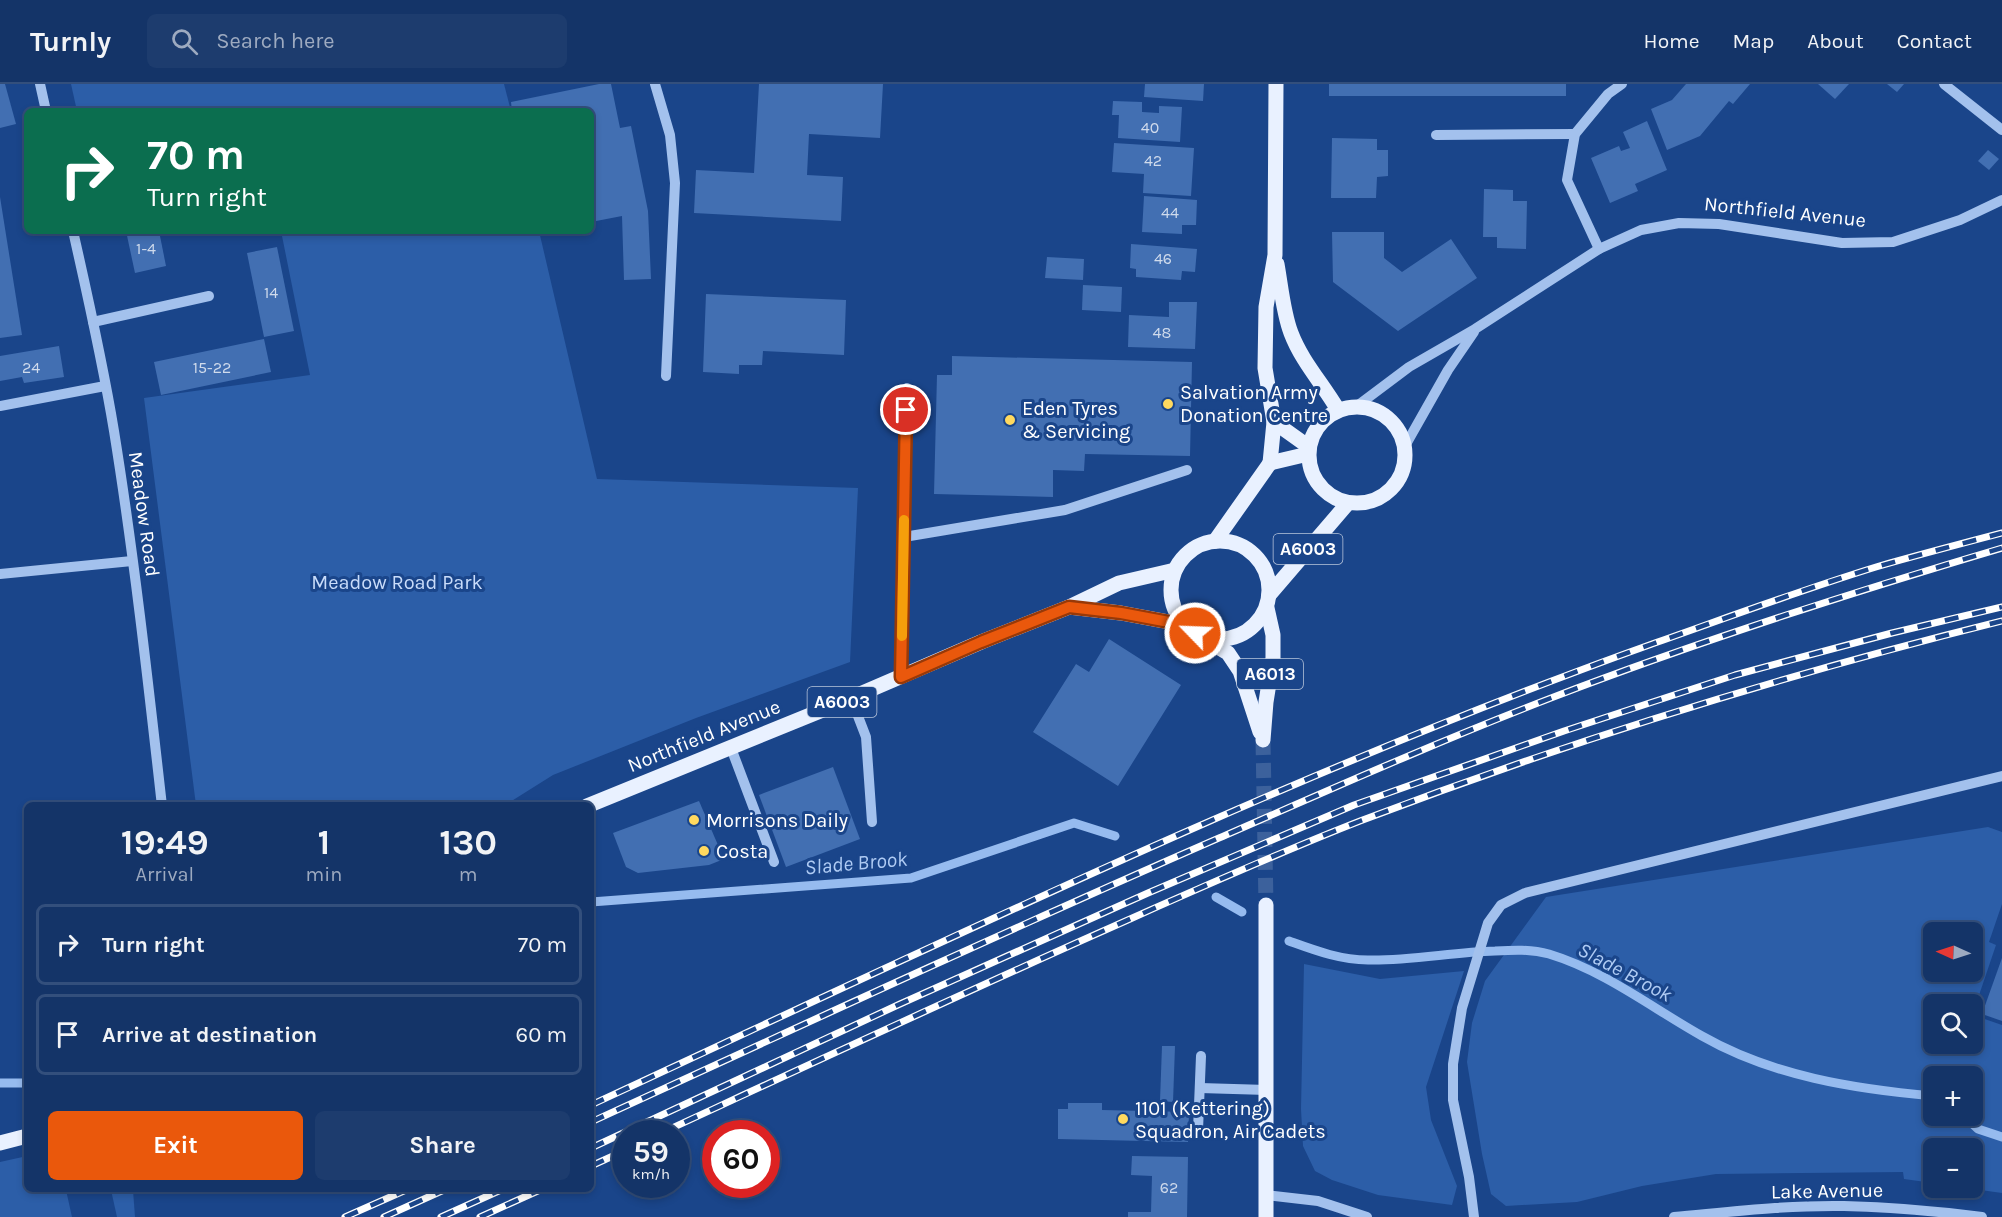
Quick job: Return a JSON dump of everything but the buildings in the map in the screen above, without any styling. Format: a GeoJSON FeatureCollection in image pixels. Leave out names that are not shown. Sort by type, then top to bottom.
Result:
{"type":"FeatureCollection","features":[{"type":"Feature","properties":{"kind":"main road"},"geometry":{"type":"LineString","coordinates":[[1190,629],[1176,613],[1171,599],[1171,584],[1175,570],[1191,550],[1215,540],[1270,463],[1274,422],[1267,387],[1265,358],[1266,307],[1275,255],[1276,84]]}},
{"type":"Feature","properties":{"kind":"main road"},"geometry":{"type":"LineString","coordinates":[[1275,255],[1291,333],[1310,368],[1338,410]]}},
{"type":"Feature","properties":{"kind":"main road"},"geometry":{"type":"LineString","coordinates":[[1357,406],[1374,409],[1389,417],[1400,430],[1405,446],[1405,465],[1398,483],[1384,496],[1367,503],[1348,503],[1332,497],[1319,485],[1311,471],[1309,450],[1314,431],[1324,419],[1338,410],[1357,406]]}},
{"type":"Feature","properties":{"kind":"main road"},"geometry":{"type":"LineString","coordinates":[[1274,422],[1309,450]]}},
{"type":"Feature","properties":{"kind":"main road"},"geometry":{"type":"LineString","coordinates":[[1270,463],[1309,450]]}},
{"type":"Feature","properties":{"kind":"main road","name":"A6003"},"geometry":{"type":"LineString","coordinates":[[1190,629],[1207,638],[1219,640],[1242,635],[1257,624],[1268,602],[1348,503]]}},
{"type":"Feature","properties":{"kind":"main road","name":"A6003"},"geometry":{"type":"LineString","coordinates":[[1215,540],[1232,542],[1248,549],[1261,561],[1268,577],[1268,602]]}},
{"type":"Feature","properties":{"kind":"main road","name":"Northfield Avenue"},"geometry":{"type":"LineString","coordinates":[[594,803],[1069,607],[1119,583],[1175,570]]}},
{"type":"Feature","properties":{"kind":"main road","name":"A6013"},"geometry":{"type":"LineString","coordinates":[[1190,629],[1228,653],[1240,671],[1263,740],[1273,658],[1273,635],[1268,602]]}},
{"type":"Feature","properties":{"kind":"main road","name":"Northfield Avenue"},"geometry":{"type":"LineString","coordinates":[[1069,607],[1121,613],[1190,629]]}},
{"type":"Feature","properties":{"kind":"main road"},"geometry":{"type":"LineString","coordinates":[[1266,905],[1266,1217]]}},
{"type":"Feature","properties":{"kind":"main road"},"geometry":{"type":"LineString","coordinates":[[0,1143],[24,1138]]}},
{"type":"Feature","properties":{"kind":"street"},"geometry":{"type":"LineString","coordinates":[[40,84],[45,108]]}},
{"type":"Feature","properties":{"kind":"street"},"geometry":{"type":"LineString","coordinates":[[656,84],[670,135],[675,183],[666,376]]}},
{"type":"Feature","properties":{"kind":"street"},"geometry":{"type":"LineString","coordinates":[[1599,249],[1567,180],[1575,134],[1608,94],[1622,84]]}},
{"type":"Feature","properties":{"kind":"street"},"geometry":{"type":"LineString","coordinates":[[1944,84],[2002,130]]}},
{"type":"Feature","properties":{"kind":"street"},"geometry":{"type":"LineString","coordinates":[[1436,135],[1575,134]]}},
{"type":"Feature","properties":{"kind":"street","name":"Northfield Avenue"},"geometry":{"type":"LineString","coordinates":[[1357,406],[1409,367],[1475,329],[1599,249],[1641,230],[1679,223],[1719,224],[1842,243],[1893,242],[1960,220],[2002,200]]}},
{"type":"Feature","properties":{"kind":"street","name":"Meadow Road"},"geometry":{"type":"LineString","coordinates":[[74,234],[114,430],[142,630],[162,802]]}},
{"type":"Feature","properties":{"kind":"street"},"geometry":{"type":"LineString","coordinates":[[93,322],[209,296]]}},
{"type":"Feature","properties":{"kind":"street","name":"Northfield Avenue"},"geometry":{"type":"LineString","coordinates":[[1405,446],[1448,370],[1475,329]]}},
{"type":"Feature","properties":{"kind":"street"},"geometry":{"type":"LineString","coordinates":[[0,406],[105,386]]}},
{"type":"Feature","properties":{"kind":"street"},"geometry":{"type":"LineString","coordinates":[[901,677],[907,388]]}},
{"type":"Feature","properties":{"kind":"street"},"geometry":{"type":"LineString","coordinates":[[904,537],[1065,510],[1187,470]]}},
{"type":"Feature","properties":{"kind":"street"},"geometry":{"type":"LineString","coordinates":[[0,574],[132,561]]}},
{"type":"Feature","properties":{"kind":"street"},"geometry":{"type":"LineString","coordinates":[[851,698],[866,737],[872,822]]}},
{"type":"Feature","properties":{"kind":"street"},"geometry":{"type":"LineString","coordinates":[[731,748],[774,862]]}},
{"type":"Feature","properties":{"kind":"street"},"geometry":{"type":"LineString","coordinates":[[1474,1217],[1469,1177],[1453,1100],[1453,1064],[1462,1008],[1488,923],[1501,905],[1525,892],[2002,776]]}},
{"type":"Feature","properties":{"kind":"street"},"geometry":{"type":"LineString","coordinates":[[1198,1130],[1201,1056]]}},
{"type":"Feature","properties":{"kind":"street"},"geometry":{"type":"LineString","coordinates":[[1200,1088],[1267,1090]]}},
{"type":"Feature","properties":{"kind":"street"},"geometry":{"type":"LineString","coordinates":[[1266,1195],[1318,1201],[1367,1217]]}},
{"type":"Feature","properties":{"kind":"street","name":"Lake Avenue"},"geometry":{"type":"LineString","coordinates":[[1674,1217],[1742,1210],[1842,1206],[1893,1208],[1982,1217]]}},
{"type":"Feature","properties":{"kind":"green space"},"geometry":{"type":"Polygon","coordinates":[[[71,84],[504,84],[510,108],[76,108],[71,84]]]}},
{"type":"Feature","properties":{"kind":"green space","name":"Meadow Road Park"},"geometry":{"type":"Polygon","coordinates":[[[282,234],[540,234],[597,479],[858,488],[850,662],[696,718],[553,775],[510,802],[196,802],[144,398],[310,375],[282,234]]]}},
{"type":"Feature","properties":{"kind":"green space"},"geometry":{"type":"Polygon","coordinates":[[[1988,827],[2002,832],[2002,904],[1989,942],[1996,945],[1979,994],[1923,994],[1923,1054],[1983,1054],[1983,1018],[2002,1025],[2002,1193],[1983,1190],[1983,1138],[1923,1138],[1923,1182],[1904,1179],[1903,1172],[1716,1174],[1642,1186],[1577,1202],[1506,1206],[1491,1194],[1467,1062],[1472,1023],[1485,981],[1546,897],[1988,827]]]}},
{"type":"Feature","properties":{"kind":"green space"},"geometry":{"type":"Polygon","coordinates":[[[1304,964],[1380,979],[1464,971],[1426,1087],[1431,1120],[1457,1186],[1452,1205],[1378,1195],[1332,1180],[1315,1171],[1303,1146],[1301,1109],[1304,964]]]}},
{"type":"Feature","properties":{"kind":"green space"},"geometry":{"type":"Polygon","coordinates":[[[24,1157],[24,1192],[66,1192],[72,1217],[0,1217],[0,1162],[24,1157]]]}},
{"type":"Feature","properties":{"kind":"green space"},"geometry":{"type":"Polygon","coordinates":[[[111,1192],[133,1192],[135,1217],[117,1217],[111,1192]]]}},
{"type":"Feature","properties":{"kind":"waterway","name":"Slade Brook"},"geometry":{"type":"LineString","coordinates":[[594,902],[911,878],[1074,823],[1115,836]]}},
{"type":"Feature","properties":{"kind":"waterway","name":"Slade Brook"},"geometry":{"type":"LineString","coordinates":[[1216,897],[1242,912]]}},
{"type":"Feature","properties":{"kind":"waterway","name":"Slade Brook"},"geometry":{"type":"LineString","coordinates":[[1289,941],[1327,954],[1358,960],[1508,950],[1542,952],[1590,970],[1702,1036],[1757,1061],[1814,1078],[1923,1095]]}},
{"type":"Feature","properties":{"kind":"waterway","name":"Slade Brook"},"geometry":{"type":"LineString","coordinates":[[0,1083],[24,1083]]}},
{"type":"Feature","properties":{"kind":"waterway","name":"Slade Brook"},"geometry":{"type":"LineString","coordinates":[[1975,1126],[2002,1137]]}},
{"type":"Feature","properties":{"kind":"tunnel"},"geometry":{"type":"LineString","coordinates":[[1263,740],[1266,905]]}},
{"type":"Feature","properties":{"kind":"railway"},"geometry":{"type":"LineString","coordinates":[[594,1104],[1116,862],[1382,748],[1516,694],[1792,595],[1876,567],[2002,533]]}},
{"type":"Feature","properties":{"kind":"railway"},"geometry":{"type":"LineString","coordinates":[[594,1121],[904,978],[1467,731],[1719,637],[2002,548]]}},
{"type":"Feature","properties":{"kind":"railway"},"geometry":{"type":"LineString","coordinates":[[594,1147],[900,1004],[1148,893],[1354,805],[1564,731],[1735,675],[1892,633],[2002,607]]}},
{"type":"Feature","properties":{"kind":"railway"},"geometry":{"type":"LineString","coordinates":[[689,1120],[1094,935],[1259,862],[1360,821],[1518,764],[1678,711],[1839,664],[2002,621]]}},
{"type":"Feature","properties":{"kind":"railway"},"geometry":{"type":"LineString","coordinates":[[594,1165],[612,1156]]}},
{"type":"Feature","properties":{"kind":"railway"},"geometry":{"type":"LineString","coordinates":[[345,1217],[401,1192]]}},
{"type":"Feature","properties":{"kind":"railway"},"geometry":{"type":"LineString","coordinates":[[384,1217],[440,1192]]}},
{"type":"Feature","properties":{"kind":"railway"},"geometry":{"type":"LineString","coordinates":[[441,1217],[497,1192]]}},
{"type":"Feature","properties":{"kind":"railway"},"geometry":{"type":"LineString","coordinates":[[480,1217],[536,1192]]}},
{"type":"Feature","properties":{"kind":"slow traffic"},"geometry":{"type":"LineString","coordinates":[[902,636],[904,520]]}},
{"type":"Feature","properties":{"kind":"place","name":"Salvation Army Donation Centre"},"geometry":{"type":"Point","coordinates":[1168,404]}},
{"type":"Feature","properties":{"kind":"place","name":"Eden Tyres & Servicing"},"geometry":{"type":"Point","coordinates":[1010,420]}},
{"type":"Feature","properties":{"kind":"place","name":"Morrisons Daily"},"geometry":{"type":"Point","coordinates":[694,820]}},
{"type":"Feature","properties":{"kind":"place","name":"Costa"},"geometry":{"type":"Point","coordinates":[704,851]}},
{"type":"Feature","properties":{"kind":"place","name":"1101 (Kettering) Squadron, Air Cadets"},"geometry":{"type":"Point","coordinates":[1123,1119]}},
{"type":"Feature","properties":{"kind":"route"},"geometry":{"type":"LineString","coordinates":[[906,410],[901,677],[1069,607],[1121,613],[1185,625],[1195,633]]}}]}
